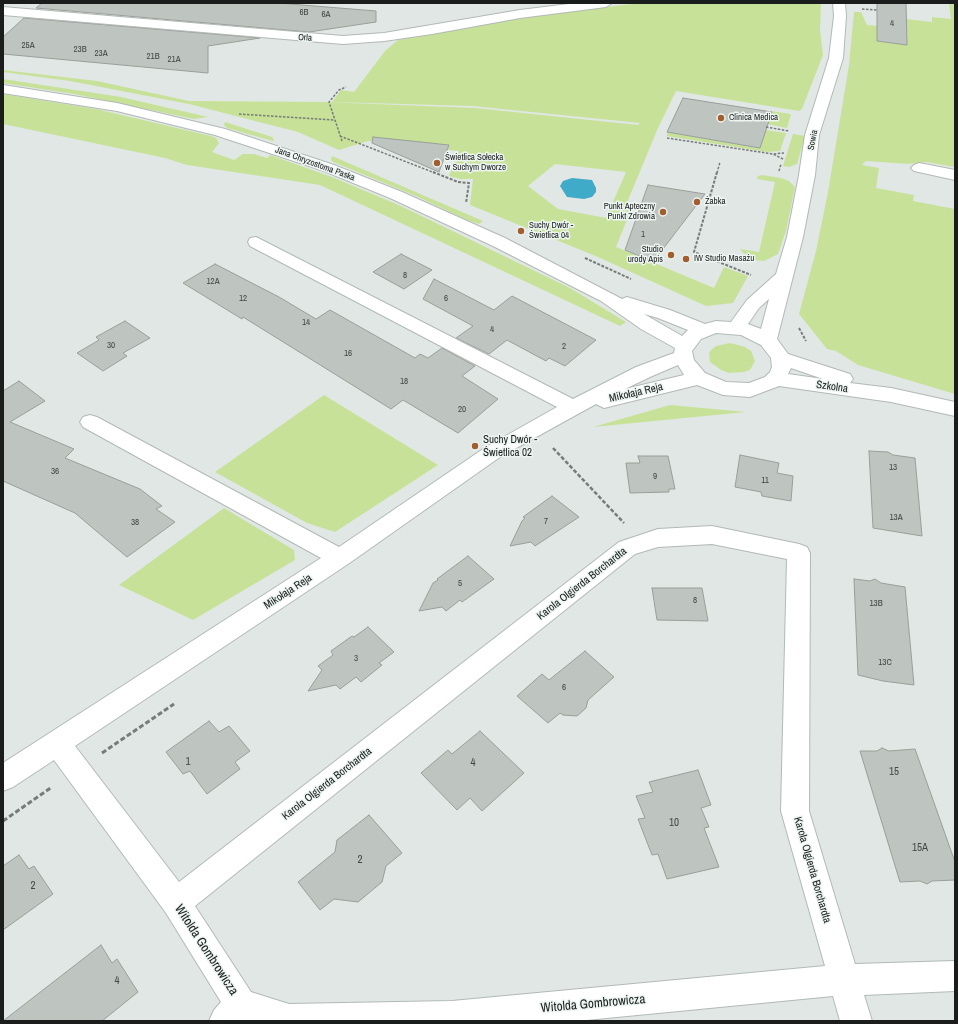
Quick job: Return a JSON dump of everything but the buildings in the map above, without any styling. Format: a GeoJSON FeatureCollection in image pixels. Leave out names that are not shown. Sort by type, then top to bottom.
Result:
{"type":"FeatureCollection","features":[{"type":"Feature","properties":{"kind":"street","name":"Orla"},"geometry":{"type":"LineString","coordinates":[[3,10],[304,38],[343,40],[384,37],[520,14],[606,3]]}},
{"type":"Feature","properties":{"kind":"street","name":"Sowia"},"geometry":{"type":"LineString","coordinates":[[767,340],[795,237],[807,175],[812,135],[836,58],[840,16],[839,3]]}},
{"type":"Feature","properties":{"kind":"street","name":"Jana Chryzostoma Paska"},"geometry":{"type":"LineString","coordinates":[[3,89],[117,107],[220,132],[291,154],[396,195],[499,242],[607,297],[685,351]]}},
{"type":"Feature","properties":{"kind":"street"},"geometry":{"type":"LineString","coordinates":[[919,168],[955,175]]}},
{"type":"Feature","properties":{"kind":"street"},"geometry":{"type":"LineString","coordinates":[[256,242],[573,407]]}},
{"type":"Feature","properties":{"kind":"street"},"geometry":{"type":"LineString","coordinates":[[736,328],[753,304],[783,277]]}},
{"type":"Feature","properties":{"kind":"street","name":"Jana Chryzostoma Paska"},"geometry":{"type":"LineString","coordinates":[[607,297],[664,314],[704,330]]}},
{"type":"Feature","properties":{"kind":"street"},"geometry":{"type":"LineString","coordinates":[[716,327],[736,328],[757,334],[767,340],[776,349],[781,358],[782,366],[778,375],[762,387],[750,390],[736,390],[716,386],[698,378],[690,369],[685,351],[694,335],[704,330],[716,327]]}},
{"type":"Feature","properties":{"kind":"street","name":"Mikołaja Reja"},"geometry":{"type":"LineString","coordinates":[[3,778],[340,558],[493,452],[573,407],[685,351]]}},
{"type":"Feature","properties":{"kind":"street","name":"Szkolna"},"geometry":{"type":"LineString","coordinates":[[781,358],[891,395]]}},
{"type":"Feature","properties":{"kind":"street","name":"Mikołaja Reja"},"geometry":{"type":"LineString","coordinates":[[573,407],[657,389],[698,378]]}},
{"type":"Feature","properties":{"kind":"street","name":"Szkolna"},"geometry":{"type":"LineString","coordinates":[[774,379],[891,395],[955,409]]}},
{"type":"Feature","properties":{"kind":"street"},"geometry":{"type":"LineString","coordinates":[[90,422],[340,558]]}},
{"type":"Feature","properties":{"kind":"street","name":"Karola Olgierda Borchardta"},"geometry":{"type":"LineString","coordinates":[[176,903],[627,548],[658,538],[712,535],[799,553],[795,811],[856,1021]]}},
{"type":"Feature","properties":{"kind":"street","name":"Witolda Gombrowicza"},"geometry":{"type":"LineString","coordinates":[[57,743],[176,903],[233,1013],[289,1020],[452,1019],[844,980],[955,976]]}},
{"type":"Feature","properties":{"kind":"path"},"geometry":{"type":"LineString","coordinates":[[342,141],[329,102],[339,90],[346,87]]}},
{"type":"Feature","properties":{"kind":"path"},"geometry":{"type":"LineString","coordinates":[[238,114],[334,120]]}},
{"type":"Feature","properties":{"kind":"path"},"geometry":{"type":"LineString","coordinates":[[766,127],[791,131]]}},
{"type":"Feature","properties":{"kind":"path"},"geometry":{"type":"LineString","coordinates":[[340,136],[458,182],[470,183],[465,207]]}},
{"type":"Feature","properties":{"kind":"path"},"geometry":{"type":"LineString","coordinates":[[667,138],[773,154],[785,153]]}},
{"type":"Feature","properties":{"kind":"path"},"geometry":{"type":"LineString","coordinates":[[773,154],[783,159]]}},
{"type":"Feature","properties":{"kind":"path"},"geometry":{"type":"LineString","coordinates":[[720,162],[694,252],[726,264]]}},
{"type":"Feature","properties":{"kind":"path"},"geometry":{"type":"LineString","coordinates":[[532,431],[551,445],[642,542]]}},
{"type":"Feature","properties":{"kind":"path"},"geometry":{"type":"LineString","coordinates":[[3,821],[176,702]]}},
{"type":"Feature","properties":{"kind":"green space"},"geometry":{"type":"Polygon","coordinates":[[[642,3],[821,3],[820,30],[823,55],[802,109],[799,111],[676,91],[658,128],[626,205],[632,207],[616,247],[714,288],[724,267],[748,276],[733,303],[706,306],[598,257],[470,205],[473,179],[460,179],[449,176],[459,151],[448,150],[449,145],[409,141],[407,145],[368,141],[339,150],[298,132],[189,104],[70,81],[3,72],[3,70],[97,81],[189,101],[327,102],[475,108],[638,125],[640,123],[472,106],[332,102],[341,90],[354,92],[385,51],[398,40],[542,14],[642,3]],[[555,164],[528,186],[558,209],[606,218],[626,172],[555,164]]]}},
{"type":"Feature","properties":{"kind":"green space"},"geometry":{"type":"Polygon","coordinates":[[[949,3],[955,3],[955,167],[926,162],[908,164],[866,161],[862,165],[879,168],[876,188],[914,195],[913,201],[955,209],[955,394],[858,365],[836,351],[827,349],[799,314],[816,251],[828,192],[849,65],[854,12],[861,12],[867,25],[878,26],[877,41],[907,45],[906,19],[932,22],[932,17],[951,19],[949,3]]]}},
{"type":"Feature","properties":{"kind":"green space"},"geometry":{"type":"Polygon","coordinates":[[[3,79],[121,97],[208,117],[194,119],[74,94],[3,83],[3,79]]]}},
{"type":"Feature","properties":{"kind":"green space"},"geometry":{"type":"Polygon","coordinates":[[[3,94],[96,109],[211,136],[216,138],[219,143],[212,152],[234,160],[243,154],[254,154],[267,158],[270,155],[332,177],[401,206],[570,288],[626,322],[620,326],[320,185],[187,165],[165,158],[3,124],[3,94]]]}},
{"type":"Feature","properties":{"kind":"green space"},"geometry":{"type":"Polygon","coordinates":[[[771,111],[791,114],[787,128],[767,124],[771,111]]]}},
{"type":"Feature","properties":{"kind":"green space"},"geometry":{"type":"Polygon","coordinates":[[[225,122],[272,137],[274,140],[273,141],[227,128],[224,125],[225,122]]]}},
{"type":"Feature","properties":{"kind":"green space"},"geometry":{"type":"Polygon","coordinates":[[[765,130],[786,133],[780,151],[767,152],[667,136],[667,132],[759,148],[765,130]]]}},
{"type":"Feature","properties":{"kind":"green space"},"geometry":{"type":"Polygon","coordinates":[[[793,134],[805,136],[797,164],[789,167],[783,166],[793,134]]]}},
{"type":"Feature","properties":{"kind":"green space"},"geometry":{"type":"Polygon","coordinates":[[[332,156],[483,221],[479,224],[467,220],[416,196],[333,162],[331,160],[332,156]]]}},
{"type":"Feature","properties":{"kind":"green space"},"geometry":{"type":"Polygon","coordinates":[[[762,175],[781,178],[789,181],[795,187],[786,231],[778,254],[764,261],[754,260],[740,249],[759,252],[775,182],[757,179],[758,176],[762,175]]]}},
{"type":"Feature","properties":{"kind":"green space"},"geometry":{"type":"Polygon","coordinates":[[[730,343],[745,347],[751,351],[755,361],[750,370],[729,373],[721,370],[710,362],[709,353],[712,349],[716,346],[730,343]]]}},
{"type":"Feature","properties":{"kind":"green space"},"geometry":{"type":"Polygon","coordinates":[[[324,395],[438,465],[335,532],[307,523],[215,472],[324,395]]]}},
{"type":"Feature","properties":{"kind":"green space"},"geometry":{"type":"Polygon","coordinates":[[[670,405],[746,412],[593,427],[670,405]]]}},
{"type":"Feature","properties":{"kind":"green space"},"geometry":{"type":"Polygon","coordinates":[[[224,508],[294,550],[295,560],[193,620],[119,585],[224,508]]]}},
{"type":"Feature","properties":{"kind":"water"},"geometry":{"type":"Polygon","coordinates":[[[572,178],[592,180],[596,188],[596,192],[592,197],[584,199],[567,197],[560,186],[563,181],[572,178]]]}},
{"type":"Feature","properties":{"kind":"place","name":"Clinica Medica"},"geometry":{"type":"Point","coordinates":[721,118]}},
{"type":"Feature","properties":{"kind":"place","name":"Świetlica Sołecka w Suchym Dworze"},"geometry":{"type":"Point","coordinates":[437,163]}},
{"type":"Feature","properties":{"kind":"place","name":"Żabka"},"geometry":{"type":"Point","coordinates":[697,202]}},
{"type":"Feature","properties":{"kind":"place","name":"Punkt Apteczny Punkt Zdrowia"},"geometry":{"type":"Point","coordinates":[663,212]}},
{"type":"Feature","properties":{"kind":"place","name":"Suchy Dwór - Świetlica 04"},"geometry":{"type":"Point","coordinates":[521,231]}},
{"type":"Feature","properties":{"kind":"place","name":"Studio urody Apis"},"geometry":{"type":"Point","coordinates":[671,255]}},
{"type":"Feature","properties":{"kind":"place","name":"IW Studio Masażu"},"geometry":{"type":"Point","coordinates":[686,259]}},
{"type":"Feature","properties":{"kind":"place","name":"Suchy Dwór - Świetlica 02"},"geometry":{"type":"Point","coordinates":[475,446]}}]}
